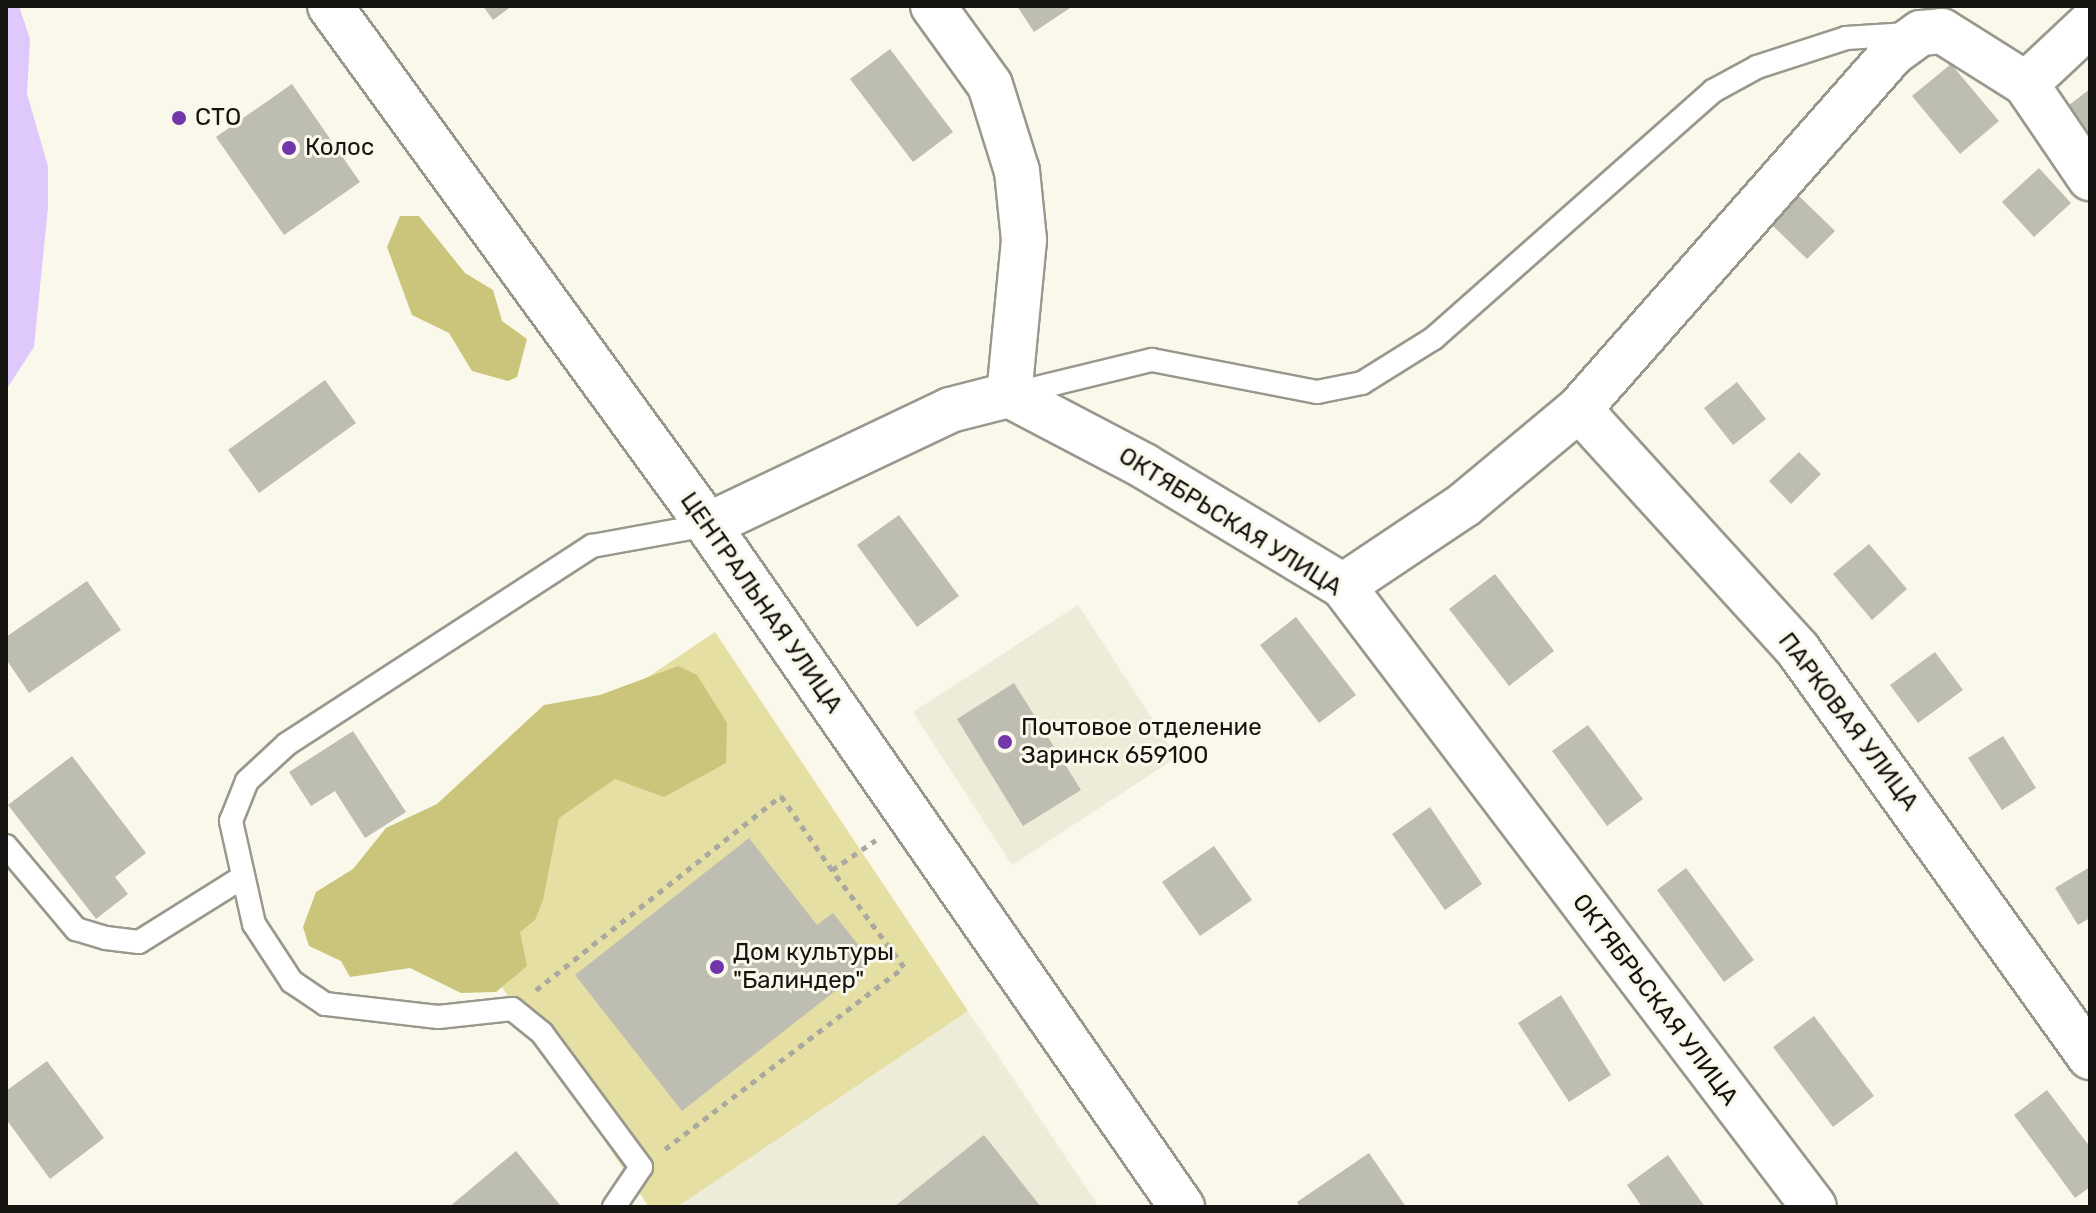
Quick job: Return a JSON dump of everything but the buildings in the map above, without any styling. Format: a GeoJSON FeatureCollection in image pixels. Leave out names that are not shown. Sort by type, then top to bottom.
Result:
{"type":"FeatureCollection","features":[{"type":"Feature","properties":{"kind":"street","name":"ЦЕНТРАЛЬНАЯ УЛИЦА"},"geometry":{"type":"LineString","coordinates":[[330,6],[708,525],[1182,1207]]}},
{"type":"Feature","properties":{"kind":"street"},"geometry":{"type":"LineString","coordinates":[[708,525],[950,410],[1009,395],[1024,240],[1017,171],[990,85],[933,6]]}},
{"type":"Feature","properties":{"kind":"street"},"geometry":{"type":"LineString","coordinates":[[2026,84],[2090,24]]}},
{"type":"Feature","properties":{"kind":"street"},"geometry":{"type":"LineString","coordinates":[[1343,586],[1464,505],[1579,409],[1907,43],[1942,31],[2026,84],[2090,178]]}},
{"type":"Feature","properties":{"kind":"street","name":"ОКТЯБРЬСКАЯ УЛИЦА"},"geometry":{"type":"LineString","coordinates":[[1009,395],[1144,466],[1343,586],[1814,1207]]}},
{"type":"Feature","properties":{"kind":"street","name":"ПАРКОВАЯ УЛИЦА"},"geometry":{"type":"LineString","coordinates":[[1579,409],[1798,650],[2090,1057]]}},
{"type":"Feature","properties":{"kind":"lane"},"geometry":{"type":"LineString","coordinates":[[1009,395],[1152,360],[1317,392],[1362,383],[1434,338],[1713,91],[1757,67],[1846,38],[1907,43]]}},
{"type":"Feature","properties":{"kind":"lane"},"geometry":{"type":"LineString","coordinates":[[614,1207],[641,1167],[542,1033],[512,1009],[438,1017],[325,1004],[292,982],[254,924],[240,879],[231,821],[247,781],[287,744],[592,546],[708,525]]}},
{"type":"Feature","properties":{"kind":"lane"},"geometry":{"type":"LineString","coordinates":[[6,846],[76,929],[106,938],[139,942],[240,879]]}},
{"type":"Feature","properties":{"kind":"path"},"geometry":{"type":"LineString","coordinates":[[512,1009],[781,796],[904,967],[641,1167]]}},
{"type":"Feature","properties":{"kind":"path"},"geometry":{"type":"LineString","coordinates":[[832,870],[865,847]]}},
{"type":"Feature","properties":{"kind":"shaded area"},"geometry":{"type":"Polygon","coordinates":[[[6,6],[19,6],[30,39],[27,94],[48,166],[48,207],[34,347],[6,390],[6,6]]]}},
{"type":"Feature","properties":{"kind":"shaded area"},"geometry":{"type":"Polygon","coordinates":[[[400,216],[419,216],[465,273],[493,290],[502,321],[527,339],[517,377],[508,381],[472,371],[449,333],[412,315],[387,247],[400,216]]]}},
{"type":"Feature","properties":{"kind":"shaded area"},"geometry":{"type":"Polygon","coordinates":[[[1078,605],[1177,757],[1012,865],[913,712],[1078,605]]]}},
{"type":"Feature","properties":{"kind":"shaded area"},"geometry":{"type":"Polygon","coordinates":[[[715,632],[968,1011],[677,1207],[649,1207],[404,841],[715,632]]]}},
{"type":"Feature","properties":{"kind":"shaded area"},"geometry":{"type":"Polygon","coordinates":[[[678,666],[697,675],[727,723],[726,763],[664,797],[615,779],[559,818],[543,900],[535,920],[520,932],[527,966],[496,992],[461,993],[410,968],[350,977],[341,961],[309,946],[303,927],[316,892],[353,869],[386,828],[437,804],[544,705],[600,695],[678,666]]]}},
{"type":"Feature","properties":{"kind":"shaded area"},"geometry":{"type":"Polygon","coordinates":[[[968,1011],[1099,1207],[677,1207],[968,1011]]]}},
{"type":"Feature","properties":{"kind":"place","name":"СТО"},"geometry":{"type":"Point","coordinates":[179,118]}},
{"type":"Feature","properties":{"kind":"place","name":"Колос"},"geometry":{"type":"Point","coordinates":[289,148]}},
{"type":"Feature","properties":{"kind":"place","name":"Почтовое отделение Заринск 659100"},"geometry":{"type":"Point","coordinates":[1005,742]}},
{"type":"Feature","properties":{"kind":"place","name":"Дом культуры \"Балиндер\""},"geometry":{"type":"Point","coordinates":[717,967]}}]}
